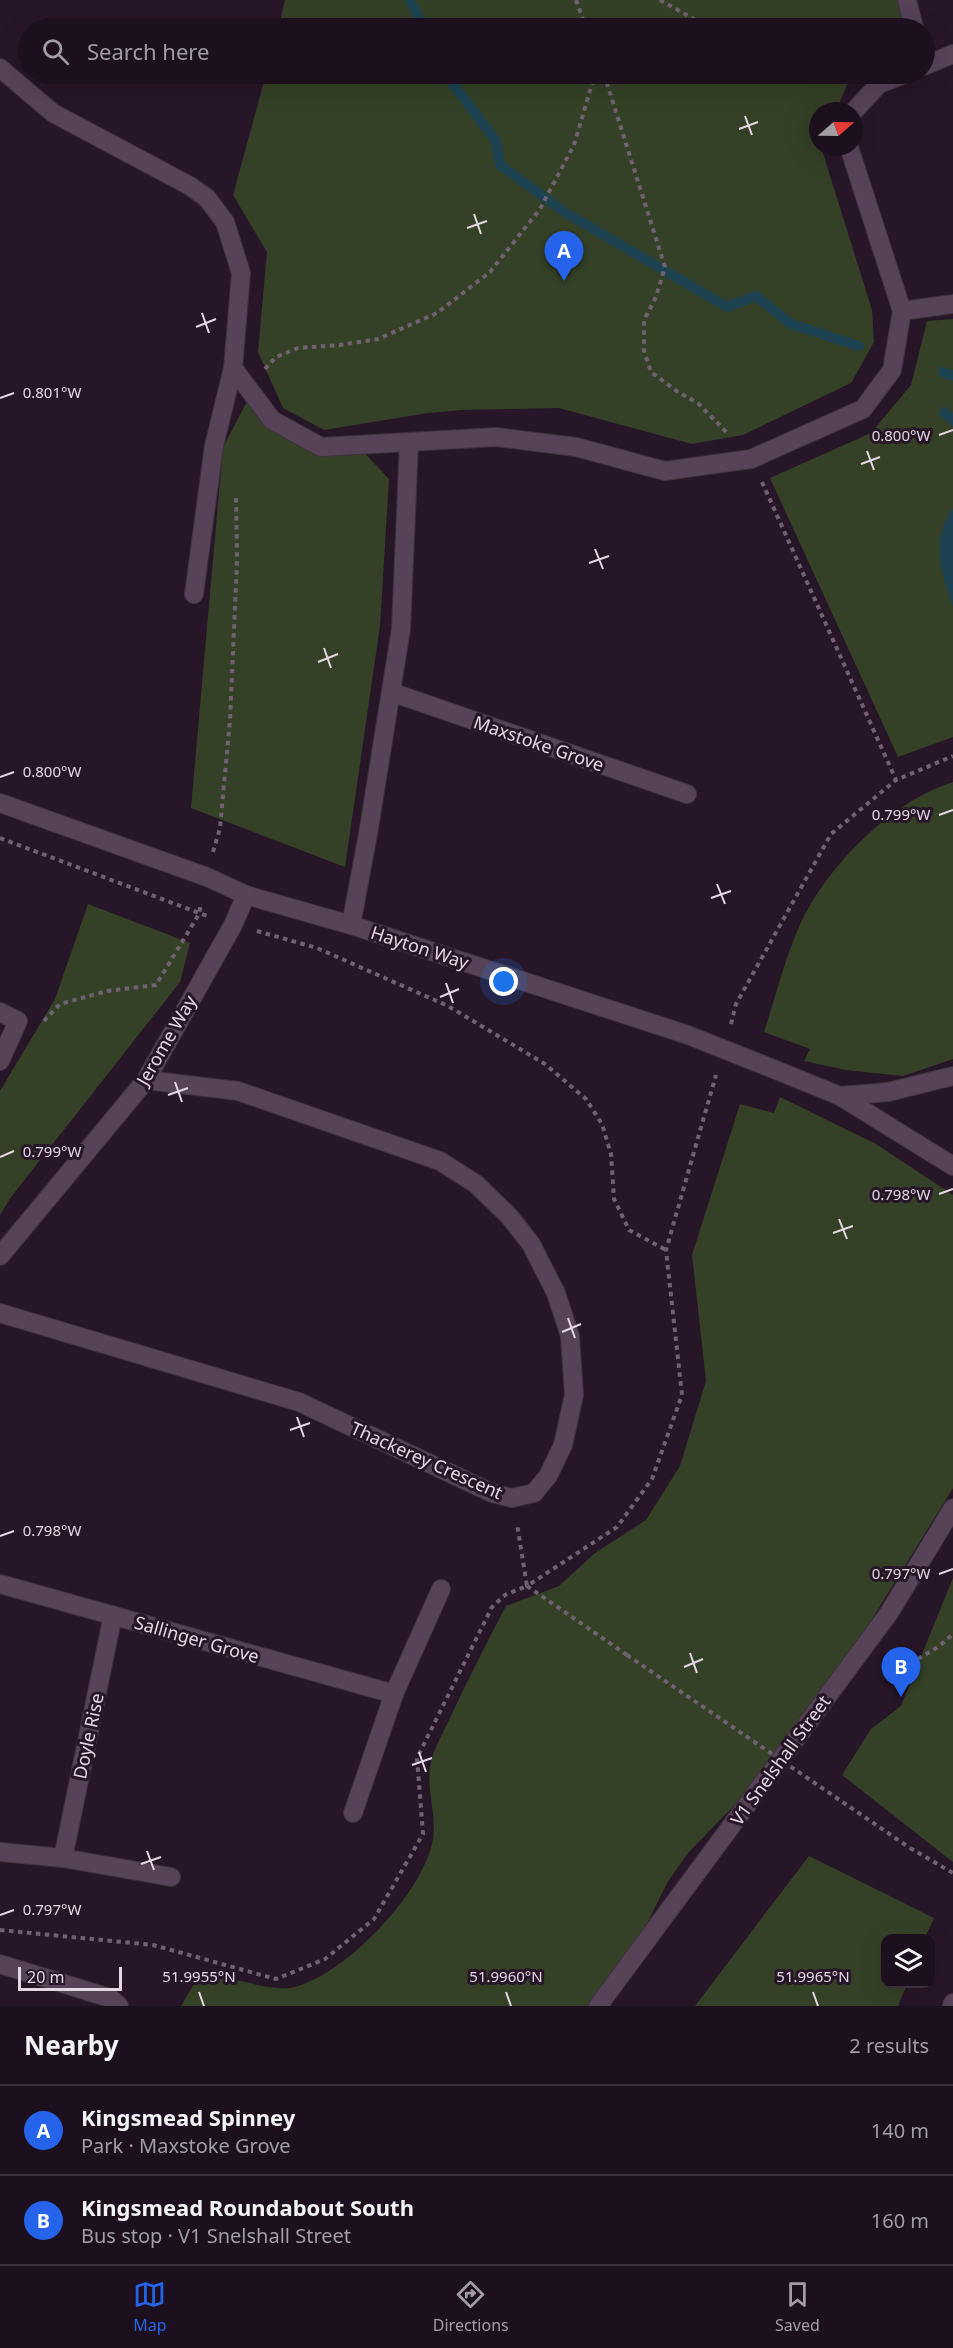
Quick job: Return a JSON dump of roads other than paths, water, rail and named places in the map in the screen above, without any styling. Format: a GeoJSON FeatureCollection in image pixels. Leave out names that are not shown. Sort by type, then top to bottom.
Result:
{"type":"FeatureCollection","features":[{"type":"Feature","properties":{"kind":"street"},"geometry":{"type":"LineString","coordinates":[[907,0],[912,18]]}},
{"type":"Feature","properties":{"kind":"street"},"geometry":{"type":"LineString","coordinates":[[935,58],[953,54]]}},
{"type":"Feature","properties":{"kind":"street"},"geometry":{"type":"LineString","coordinates":[[0,68],[18,83]]}},
{"type":"Feature","properties":{"kind":"street"},"geometry":{"type":"LineString","coordinates":[[19,84],[53,113],[190,186],[207,198],[225,222],[241,273],[233,369],[214,446],[194,594]]}},
{"type":"Feature","properties":{"kind":"street"},"geometry":{"type":"LineString","coordinates":[[862,102],[879,84]]}},
{"type":"Feature","properties":{"kind":"street"},"geometry":{"type":"LineString","coordinates":[[233,369],[272,420],[321,447],[495,437],[576,447],[665,471],[751,459],[863,409],[892,370],[902,311],[852,156]]}},
{"type":"Feature","properties":{"kind":"street"},"geometry":{"type":"LineString","coordinates":[[902,311],[953,304]]}},
{"type":"Feature","properties":{"kind":"street"},"geometry":{"type":"LineString","coordinates":[[351,924],[401,629],[409,442]]}},
{"type":"Feature","properties":{"kind":"street","name":"Maxstoke Grove"},"geometry":{"type":"LineString","coordinates":[[391,692],[687,794]]}},
{"type":"Feature","properties":{"kind":"street","name":"Hayton Way"},"geometry":{"type":"LineString","coordinates":[[0,803],[207,877],[246,895],[351,924],[688,1035],[840,1096],[953,1166]]}},
{"type":"Feature","properties":{"kind":"street","name":"Jerome Way"},"geometry":{"type":"LineString","coordinates":[[0,1256],[146,1080],[233,925],[246,895]]}},
{"type":"Feature","properties":{"kind":"street"},"geometry":{"type":"LineString","coordinates":[[0,1012],[18,1021],[0,1061]]}},
{"type":"Feature","properties":{"kind":"street","name":"Hayton Way"},"geometry":{"type":"LineString","coordinates":[[840,1096],[888,1092],[953,1076]]}},
{"type":"Feature","properties":{"kind":"street","name":"Thackerey Crescent"},"geometry":{"type":"LineString","coordinates":[[0,1313],[299,1402],[492,1493],[512,1498],[534,1493],[548,1476],[562,1445],[574,1395],[570,1336],[556,1293],[531,1244],[509,1216],[476,1184],[440,1161],[237,1091],[146,1080]]}},
{"type":"Feature","properties":{"kind":"street","name":"V1 Snelshall Street"},"geometry":{"type":"LineString","coordinates":[[598,2006],[889,1613],[953,1508]]}},
{"type":"Feature","properties":{"kind":"street","name":"Sallinger Grove"},"geometry":{"type":"LineString","coordinates":[[0,1584],[394,1694]]}},
{"type":"Feature","properties":{"kind":"street"},"geometry":{"type":"LineString","coordinates":[[353,1813],[394,1694],[441,1589]]}},
{"type":"Feature","properties":{"kind":"street","name":"Doyle Rise"},"geometry":{"type":"LineString","coordinates":[[63,1857],[112,1615]]}},
{"type":"Feature","properties":{"kind":"street"},"geometry":{"type":"LineString","coordinates":[[0,1852],[63,1857],[171,1877]]}},
{"type":"Feature","properties":{"kind":"street"},"geometry":{"type":"LineString","coordinates":[[0,1964],[110,1998],[119,2006]]}},
{"type":"Feature","properties":{"kind":"water"},"geometry":{"type":"Polygon","coordinates":[[[944,406],[953,413],[953,427],[938,414],[944,406]]]}},
{"type":"Feature","properties":{"kind":"water"},"geometry":{"type":"Polygon","coordinates":[[[953,508],[953,607],[942,569],[940,545],[946,521],[953,508]]]}},
{"type":"Feature","properties":{"kind":"waterway"},"geometry":{"type":"LineString","coordinates":[[410,0],[419,18]]}},
{"type":"Feature","properties":{"kind":"waterway"},"geometry":{"type":"LineString","coordinates":[[453,84],[496,141],[500,165],[566,213],[727,307],[756,296],[791,324],[859,346]]}},
{"type":"Feature","properties":{"kind":"waterway"},"geometry":{"type":"LineString","coordinates":[[943,372],[953,376]]}},
{"type":"Feature","properties":{"kind":"place","name":"Kingsmead Spinney"},"geometry":{"type":"Point","coordinates":[564,281]}},
{"type":"Feature","properties":{"kind":"place","name":"Kingsmead Roundabout South"},"geometry":{"type":"Point","coordinates":[901,1697]}}]}
